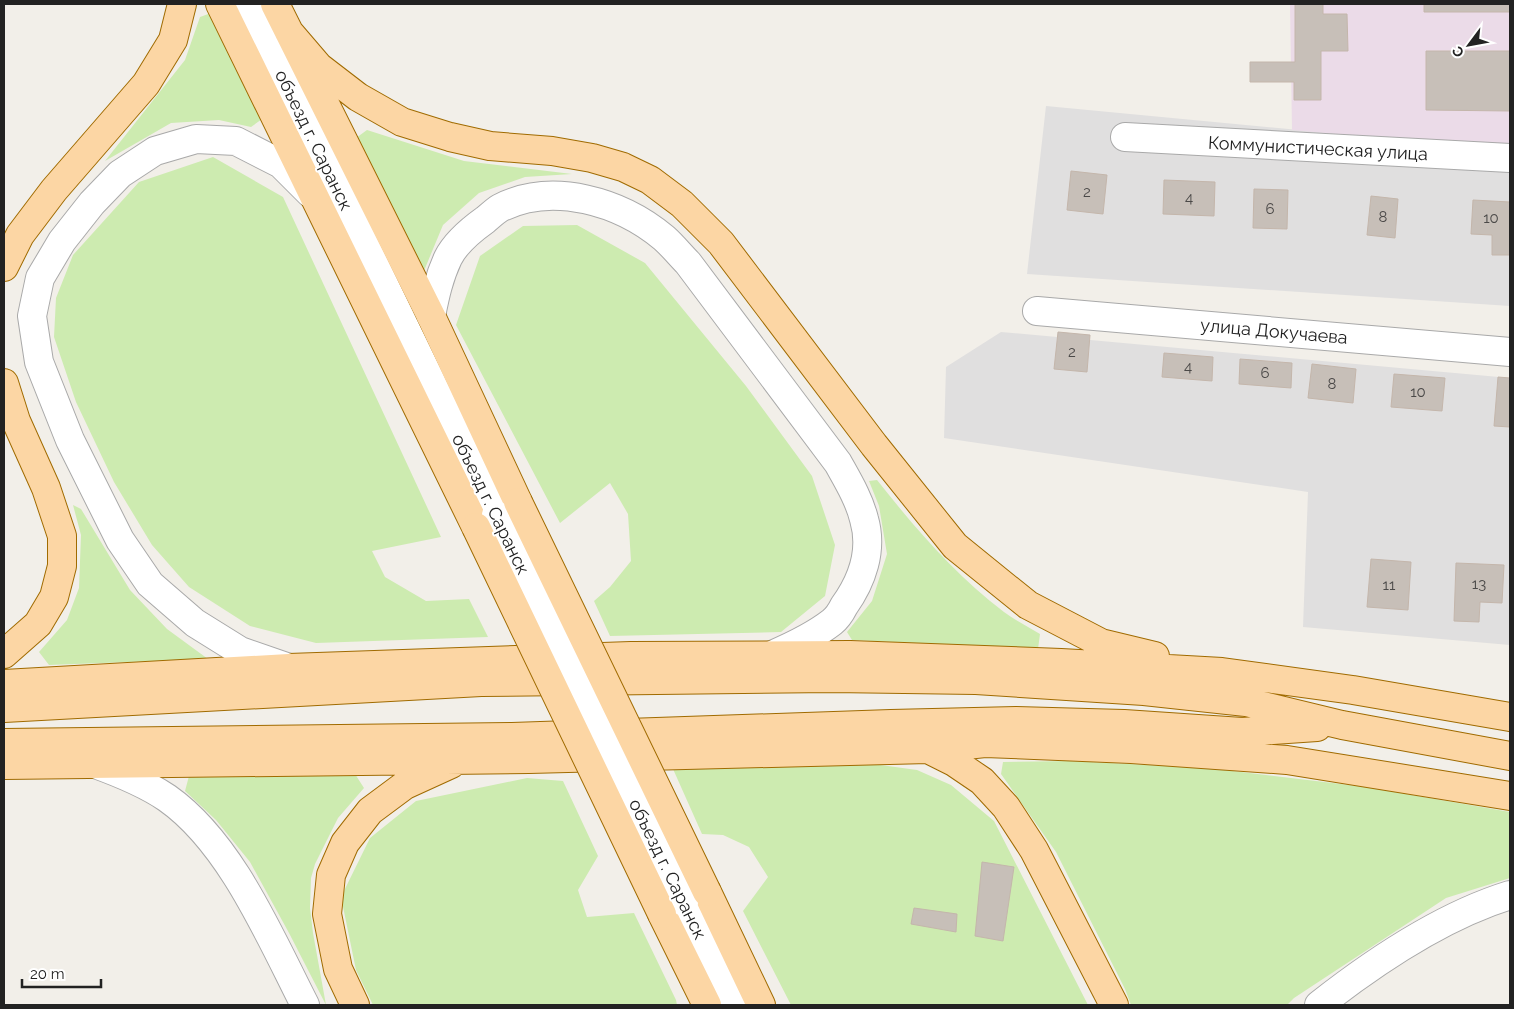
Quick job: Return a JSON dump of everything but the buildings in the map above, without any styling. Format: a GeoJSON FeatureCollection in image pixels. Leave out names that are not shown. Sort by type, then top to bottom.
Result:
{"type":"FeatureCollection","features":[{"type":"Feature","properties":{"kind":"main road"},"geometry":{"type":"LineString","coordinates":[[4,266],[20,235],[54,190],[146,84],[173,40],[182,4]]}},
{"type":"Feature","properties":{"kind":"main road"},"geometry":{"type":"LineString","coordinates":[[220,4],[315,198],[497,514],[684,903],[707,1005]]}},
{"type":"Feature","properties":{"kind":"main road"},"geometry":{"type":"LineString","coordinates":[[275,4],[430,316],[497,514],[684,903],[761,1005]]}},
{"type":"Feature","properties":{"kind":"main road"},"geometry":{"type":"LineString","coordinates":[[289,32],[319,67],[358,97],[402,122],[450,137],[490,146],[552,151],[592,158],[623,167],[650,180],[682,204],[721,242],[874,445],[955,546],[1028,605],[1101,643],[1222,672]]}},
{"type":"Feature","properties":{"kind":"main road"},"geometry":{"type":"LineString","coordinates":[[4,383],[16,421],[46,488],[62,536],[62,566],[54,597],[38,624],[4,654]]}},
{"type":"Feature","properties":{"kind":"main road"},"geometry":{"type":"LineString","coordinates":[[4,684],[289,668],[631,656],[772,655],[908,657],[1222,672],[1353,690],[1510,717]]}},
{"type":"Feature","properties":{"kind":"main road"},"geometry":{"type":"LineString","coordinates":[[4,708],[481,682],[870,678],[976,680],[1144,690],[1246,702],[1342,725],[1510,756]]}},
{"type":"Feature","properties":{"kind":"main road"},"geometry":{"type":"LineString","coordinates":[[4,743],[512,737],[1016,721],[1124,724],[1242,732],[1342,725]]}},
{"type":"Feature","properties":{"kind":"main road"},"geometry":{"type":"LineString","coordinates":[[4,765],[461,759],[928,749],[985,743],[1131,749],[1287,760],[1510,796]]}},
{"type":"Feature","properties":{"kind":"main road"},"geometry":{"type":"LineString","coordinates":[[928,749],[954,762],[982,781],[1006,807],[1034,850],[1114,1005]]}},
{"type":"Feature","properties":{"kind":"main road"},"geometry":{"type":"LineString","coordinates":[[355,1005],[338,969],[326,914],[331,875],[345,843],[370,811],[405,785],[461,759]]}},
{"type":"Feature","properties":{"kind":"street","name":"объезд г. Саранск"},"geometry":{"type":"LineString","coordinates":[[248,4],[497,514]]}},
{"type":"Feature","properties":{"kind":"street","name":"Коммунистическая улица"},"geometry":{"type":"LineString","coordinates":[[1125,137],[1510,158]]}},
{"type":"Feature","properties":{"kind":"street"},"geometry":{"type":"LineString","coordinates":[[289,668],[240,651],[195,623],[150,584],[120,540],[70,440],[39,362],[32,316],[40,278],[62,241],[92,203],[120,174],[155,151],[196,140],[236,142],[281,164],[315,198]]}},
{"type":"Feature","properties":{"kind":"street"},"geometry":{"type":"LineString","coordinates":[[430,316],[437,283],[449,256],[468,232],[500,208],[533,197],[567,196],[606,205],[641,222],[664,238],[688,263],[838,463],[854,492],[865,521],[868,546],[863,570],[851,597],[834,620],[806,640],[772,655]]}},
{"type":"Feature","properties":{"kind":"street","name":"улица Докучаева"},"geometry":{"type":"LineString","coordinates":[[1037,311],[1510,352]]}},
{"type":"Feature","properties":{"kind":"street"},"geometry":{"type":"LineString","coordinates":[[93,764],[132,778],[167,798],[193,820],[224,858],[254,907],[305,1005]]}},
{"type":"Feature","properties":{"kind":"street"},"geometry":{"type":"LineString","coordinates":[[1318,1005],[1357,975],[1441,924],[1510,895]]}},
{"type":"Feature","properties":{"kind":"street","name":"объезд г. Саранск"},"geometry":{"type":"LineString","coordinates":[[684,903],[735,1005]]}},
{"type":"Feature","properties":{"kind":"shaded area"},"geometry":{"type":"Polygon","coordinates":[[[1290,4],[1510,4],[1510,150],[1292,130],[1290,4]]]}},
{"type":"Feature","properties":{"kind":"shaded area"},"geometry":{"type":"Polygon","coordinates":[[[1046,106],[1510,150],[1510,306],[1027,274],[1046,106]]]}},
{"type":"Feature","properties":{"kind":"shaded area"},"geometry":{"type":"Polygon","coordinates":[[[1001,332],[1510,378],[1510,645],[1303,627],[1308,492],[944,438],[946,367],[1001,332]]]}},
{"type":"Feature","properties":{"kind":"green space"},"geometry":{"type":"Polygon","coordinates":[[[211,13],[265,117],[251,127],[219,120],[171,123],[105,161],[185,60],[200,17],[211,13]]]}},
{"type":"Feature","properties":{"kind":"green space"},"geometry":{"type":"Polygon","coordinates":[[[367,130],[464,161],[572,174],[525,177],[479,193],[443,225],[421,278],[356,138],[367,130]]]}},
{"type":"Feature","properties":{"kind":"green space"},"geometry":{"type":"Polygon","coordinates":[[[213,157],[283,197],[441,537],[372,551],[385,577],[426,601],[469,599],[488,637],[316,643],[250,626],[189,587],[152,545],[114,482],[76,402],[54,337],[56,298],[73,255],[139,182],[213,157]]]}},
{"type":"Feature","properties":{"kind":"green space"},"geometry":{"type":"Polygon","coordinates":[[[577,225],[645,263],[746,386],[812,476],[835,545],[825,596],[781,632],[610,636],[594,601],[610,587],[631,561],[628,514],[610,483],[560,523],[456,325],[480,256],[523,226],[577,225]]]}},
{"type":"Feature","properties":{"kind":"green space"},"geometry":{"type":"Polygon","coordinates":[[[877,480],[906,516],[952,567],[1004,612],[1040,634],[1038,649],[852,640],[847,632],[872,601],[887,554],[879,506],[869,481],[877,480]]]}},
{"type":"Feature","properties":{"kind":"green space"},"geometry":{"type":"Polygon","coordinates":[[[73,505],[81,509],[130,590],[167,629],[208,659],[49,665],[39,652],[67,620],[79,588],[81,535],[73,505]]]}},
{"type":"Feature","properties":{"kind":"green space"},"geometry":{"type":"Polygon","coordinates":[[[1070,761],[1208,768],[1366,787],[1510,812],[1510,878],[1446,898],[1294,998],[1287,1005],[1131,1005],[1125,989],[1056,852],[1001,774],[1003,762],[1070,761]]]}},
{"type":"Feature","properties":{"kind":"green space"},"geometry":{"type":"Polygon","coordinates":[[[866,763],[917,770],[951,785],[994,821],[1088,1005],[791,1005],[743,911],[768,877],[749,847],[723,835],[702,834],[673,769],[866,763]]]}},
{"type":"Feature","properties":{"kind":"green space"},"geometry":{"type":"Polygon","coordinates":[[[355,774],[364,788],[338,818],[315,864],[311,878],[310,908],[326,1005],[250,862],[216,820],[185,791],[189,776],[355,774]]]}},
{"type":"Feature","properties":{"kind":"green space"},"geometry":{"type":"Polygon","coordinates":[[[527,778],[563,781],[598,856],[578,890],[587,917],[634,913],[677,1005],[373,1005],[356,970],[341,897],[370,838],[416,801],[527,778]]]}}]}
